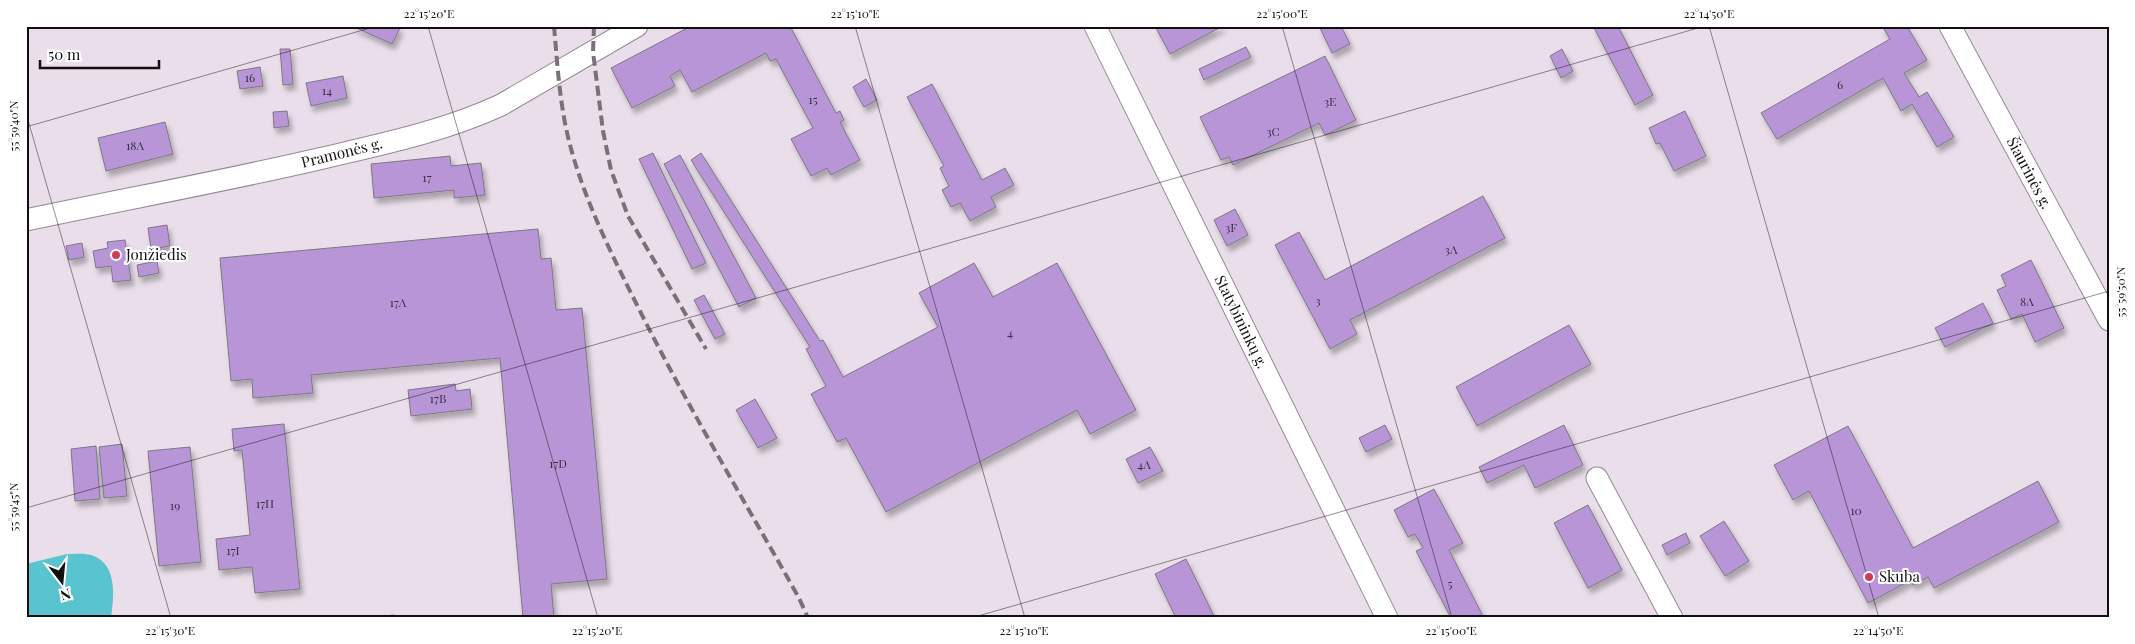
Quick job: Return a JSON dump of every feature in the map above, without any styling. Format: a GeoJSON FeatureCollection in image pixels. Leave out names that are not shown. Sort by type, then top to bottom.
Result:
{"type":"FeatureCollection","features":[{"type":"Feature","properties":{"kind":"street","name":"Pramonės g."},"geometry":{"type":"LineString","coordinates":[[26,220],[261,172],[446,126],[501,105],[637,26]]}},
{"type":"Feature","properties":{"kind":"street","name":"Statybininkų g."},"geometry":{"type":"LineString","coordinates":[[1095,26],[1387,618]]}},
{"type":"Feature","properties":{"kind":"street","name":"Šiaurinės g."},"geometry":{"type":"LineString","coordinates":[[1950,26],[2109,320]]}},
{"type":"Feature","properties":{"kind":"street"},"geometry":{"type":"LineString","coordinates":[[1597,478],[1672,618]]}},
{"type":"Feature","properties":{"kind":"water"},"geometry":{"type":"Polygon","coordinates":[[[67,554],[91,555],[100,559],[106,565],[110,573],[113,591],[111,618],[26,618],[26,564],[67,554]]]}},
{"type":"Feature","properties":{"kind":"building"},"geometry":{"type":"Polygon","coordinates":[[[352,26],[397,26],[400,28],[392,44],[352,26]]]}},
{"type":"Feature","properties":{"kind":"building"},"geometry":{"type":"Polygon","coordinates":[[[691,26],[790,26],[836,113],[840,111],[844,120],[840,122],[860,160],[831,175],[827,168],[811,176],[791,139],[813,128],[776,59],[770,61],[766,53],[692,92],[680,70],[670,76],[675,86],[632,108],[611,68],[691,26]]]}},
{"type":"Feature","properties":{"kind":"building"},"geometry":{"type":"Polygon","coordinates":[[[1155,26],[1223,26],[1170,54],[1155,26]]]}},
{"type":"Feature","properties":{"kind":"building"},"geometry":{"type":"Polygon","coordinates":[[[1319,26],[1341,26],[1350,44],[1332,53],[1319,26]]]}},
{"type":"Feature","properties":{"kind":"building"},"geometry":{"type":"Polygon","coordinates":[[[1593,26],[1618,26],[1653,95],[1635,105],[1593,26]]]}},
{"type":"Feature","properties":{"kind":"building"},"geometry":{"type":"Polygon","coordinates":[[[1882,26],[1907,26],[1927,60],[1904,73],[1919,97],[1927,92],[1954,137],[1937,147],[1912,104],[1901,111],[1883,78],[1777,139],[1761,113],[1890,39],[1882,26]]]}},
{"type":"Feature","properties":{"kind":"building"},"geometry":{"type":"Polygon","coordinates":[[[1246,47],[1251,57],[1204,80],[1199,69],[1246,47]]]}},
{"type":"Feature","properties":{"kind":"building"},"geometry":{"type":"Polygon","coordinates":[[[280,49],[290,49],[293,84],[283,85],[280,49]]]}},
{"type":"Feature","properties":{"kind":"building"},"geometry":{"type":"Polygon","coordinates":[[[1562,49],[1573,71],[1561,78],[1550,56],[1562,49]]]}},
{"type":"Feature","properties":{"kind":"building"},"geometry":{"type":"Polygon","coordinates":[[[1325,56],[1356,120],[1325,135],[1319,123],[1233,165],[1229,157],[1221,160],[1200,117],[1325,56]]]}},
{"type":"Feature","properties":{"kind":"building"},"geometry":{"type":"Polygon","coordinates":[[[260,67],[263,86],[240,89],[237,71],[260,67]]]}},
{"type":"Feature","properties":{"kind":"building"},"geometry":{"type":"Polygon","coordinates":[[[343,76],[347,98],[311,106],[306,83],[343,76]]]}},
{"type":"Feature","properties":{"kind":"building"},"geometry":{"type":"Polygon","coordinates":[[[866,79],[877,100],[864,107],[853,87],[866,79]]]}},
{"type":"Feature","properties":{"kind":"building"},"geometry":{"type":"Polygon","coordinates":[[[932,84],[982,180],[1005,168],[1014,185],[991,197],[996,207],[970,221],[960,203],[951,207],[942,190],[949,186],[940,168],[944,166],[907,97],[932,84]]]}},
{"type":"Feature","properties":{"kind":"building"},"geometry":{"type":"Polygon","coordinates":[[[287,111],[289,126],[274,128],[273,112],[287,111]]]}},
{"type":"Feature","properties":{"kind":"building"},"geometry":{"type":"Polygon","coordinates":[[[1685,111],[1706,156],[1674,171],[1660,143],[1656,144],[1649,128],[1685,111]]]}},
{"type":"Feature","properties":{"kind":"building"},"geometry":{"type":"Polygon","coordinates":[[[165,122],[173,154],[106,171],[98,138],[165,122]]]}},
{"type":"Feature","properties":{"kind":"building"},"geometry":{"type":"Polygon","coordinates":[[[653,153],[706,263],[692,269],[639,159],[653,153]]]}},
{"type":"Feature","properties":{"kind":"building"},"geometry":{"type":"Polygon","coordinates":[[[701,153],[820,341],[823,340],[843,377],[938,327],[919,293],[974,263],[993,297],[1057,263],[1136,410],[1090,434],[1077,410],[886,512],[846,438],[837,442],[811,394],[826,386],[806,349],[810,347],[691,160],[701,153]]]}},
{"type":"Feature","properties":{"kind":"building"},"geometry":{"type":"Polygon","coordinates":[[[680,155],[756,298],[739,307],[664,164],[680,155]]]}},
{"type":"Feature","properties":{"kind":"building"},"geometry":{"type":"Polygon","coordinates":[[[450,156],[451,166],[481,163],[485,195],[454,198],[454,190],[374,198],[371,164],[450,156]]]}},
{"type":"Feature","properties":{"kind":"building"},"geometry":{"type":"Polygon","coordinates":[[[1483,196],[1505,238],[1350,320],[1357,334],[1330,349],[1275,245],[1299,232],[1325,280],[1483,196]]]}},
{"type":"Feature","properties":{"kind":"building"},"geometry":{"type":"Polygon","coordinates":[[[1235,209],[1248,235],[1227,246],[1214,220],[1235,209]]]}},
{"type":"Feature","properties":{"kind":"building"},"geometry":{"type":"Polygon","coordinates":[[[167,225],[170,246],[151,249],[148,228],[167,225]]]}},
{"type":"Feature","properties":{"kind":"building"},"geometry":{"type":"Polygon","coordinates":[[[538,229],[541,259],[551,258],[556,310],[582,308],[607,579],[551,584],[554,618],[523,618],[500,358],[311,375],[313,393],[253,398],[252,379],[231,381],[220,258],[538,229]]]}},
{"type":"Feature","properties":{"kind":"building"},"geometry":{"type":"Polygon","coordinates":[[[125,240],[131,280],[113,282],[111,266],[96,268],[93,251],[108,248],[107,242],[125,240]]]}},
{"type":"Feature","properties":{"kind":"building"},"geometry":{"type":"Polygon","coordinates":[[[82,243],[84,257],[69,260],[66,246],[82,243]]]}},
{"type":"Feature","properties":{"kind":"building"},"geometry":{"type":"Polygon","coordinates":[[[2031,260],[2064,328],[2035,342],[2022,314],[2011,319],[1997,290],[2006,286],[2001,275],[2031,260]]]}},
{"type":"Feature","properties":{"kind":"building"},"geometry":{"type":"Polygon","coordinates":[[[157,261],[159,273],[139,277],[137,265],[157,261]]]}},
{"type":"Feature","properties":{"kind":"building"},"geometry":{"type":"Polygon","coordinates":[[[704,295],[725,334],[715,339],[694,300],[704,295]]]}},
{"type":"Feature","properties":{"kind":"building"},"geometry":{"type":"Polygon","coordinates":[[[1983,303],[1993,323],[1945,347],[1935,328],[1983,303]]]}},
{"type":"Feature","properties":{"kind":"building"},"geometry":{"type":"Polygon","coordinates":[[[1569,325],[1591,364],[1477,426],[1456,387],[1569,325]]]}},
{"type":"Feature","properties":{"kind":"building"},"geometry":{"type":"Polygon","coordinates":[[[455,384],[456,391],[470,389],[472,409],[411,416],[408,390],[455,384]]]}},
{"type":"Feature","properties":{"kind":"building"},"geometry":{"type":"Polygon","coordinates":[[[755,399],[777,438],[758,448],[736,410],[755,399]]]}},
{"type":"Feature","properties":{"kind":"building"},"geometry":{"type":"Polygon","coordinates":[[[284,424],[300,589],[255,593],[252,567],[219,570],[216,539],[250,535],[242,450],[234,451],[232,429],[284,424]]]}},
{"type":"Feature","properties":{"kind":"building"},"geometry":{"type":"Polygon","coordinates":[[[1385,425],[1392,439],[1366,452],[1359,438],[1385,425]]]}},
{"type":"Feature","properties":{"kind":"building"},"geometry":{"type":"Polygon","coordinates":[[[1564,425],[1583,465],[1535,488],[1524,465],[1487,483],[1479,467],[1564,425]]]}},
{"type":"Feature","properties":{"kind":"building"},"geometry":{"type":"Polygon","coordinates":[[[1848,426],[1913,548],[2038,481],[2059,522],[1934,588],[1928,577],[1913,585],[1911,580],[1868,603],[1809,491],[1793,500],[1774,465],[1848,426]]]}},
{"type":"Feature","properties":{"kind":"building"},"geometry":{"type":"Polygon","coordinates":[[[122,444],[127,496],[104,498],[99,447],[122,444]]]}},
{"type":"Feature","properties":{"kind":"building"},"geometry":{"type":"Polygon","coordinates":[[[96,446],[100,499],[75,501],[71,449],[96,446]]]}},
{"type":"Feature","properties":{"kind":"building"},"geometry":{"type":"Polygon","coordinates":[[[190,447],[201,562],[159,566],[148,451],[190,447]]]}},
{"type":"Feature","properties":{"kind":"building"},"geometry":{"type":"Polygon","coordinates":[[[1150,447],[1163,471],[1138,483],[1126,459],[1150,447]]]}},
{"type":"Feature","properties":{"kind":"building"},"geometry":{"type":"Polygon","coordinates":[[[1434,489],[1463,543],[1449,550],[1484,618],[1451,618],[1416,551],[1423,548],[1415,534],[1408,537],[1394,510],[1434,489]]]}},
{"type":"Feature","properties":{"kind":"building"},"geometry":{"type":"Polygon","coordinates":[[[1588,505],[1622,570],[1588,588],[1554,523],[1588,505]]]}},
{"type":"Feature","properties":{"kind":"building"},"geometry":{"type":"Polygon","coordinates":[[[1724,521],[1749,561],[1725,576],[1700,536],[1724,521]]]}},
{"type":"Feature","properties":{"kind":"building"},"geometry":{"type":"Polygon","coordinates":[[[1686,533],[1690,543],[1667,555],[1662,545],[1686,533]]]}},
{"type":"Feature","properties":{"kind":"building"},"geometry":{"type":"Polygon","coordinates":[[[1186,559],[1215,618],[1176,618],[1155,574],[1186,559]]]}},
{"type":"Feature","properties":{"kind":"building"},"geometry":{"type":"Polygon","coordinates":[[[394,615],[395,618],[365,618],[394,615]]]}},
{"type":"Feature","properties":{"kind":"railway"},"geometry":{"type":"LineString","coordinates":[[554,26],[560,90],[566,128],[578,173],[595,217],[655,341],[799,598],[808,618]]}},
{"type":"Feature","properties":{"kind":"railway"},"geometry":{"type":"LineString","coordinates":[[594,26],[593,52],[603,131],[611,170],[628,216],[706,349]]}},
{"type":"Feature","properties":{"kind":"place","name":"Jonžiedis"},"geometry":{"type":"Point","coordinates":[116,255]}},
{"type":"Feature","properties":{"kind":"place","name":"Skuba"},"geometry":{"type":"Point","coordinates":[1869,577]}}]}
